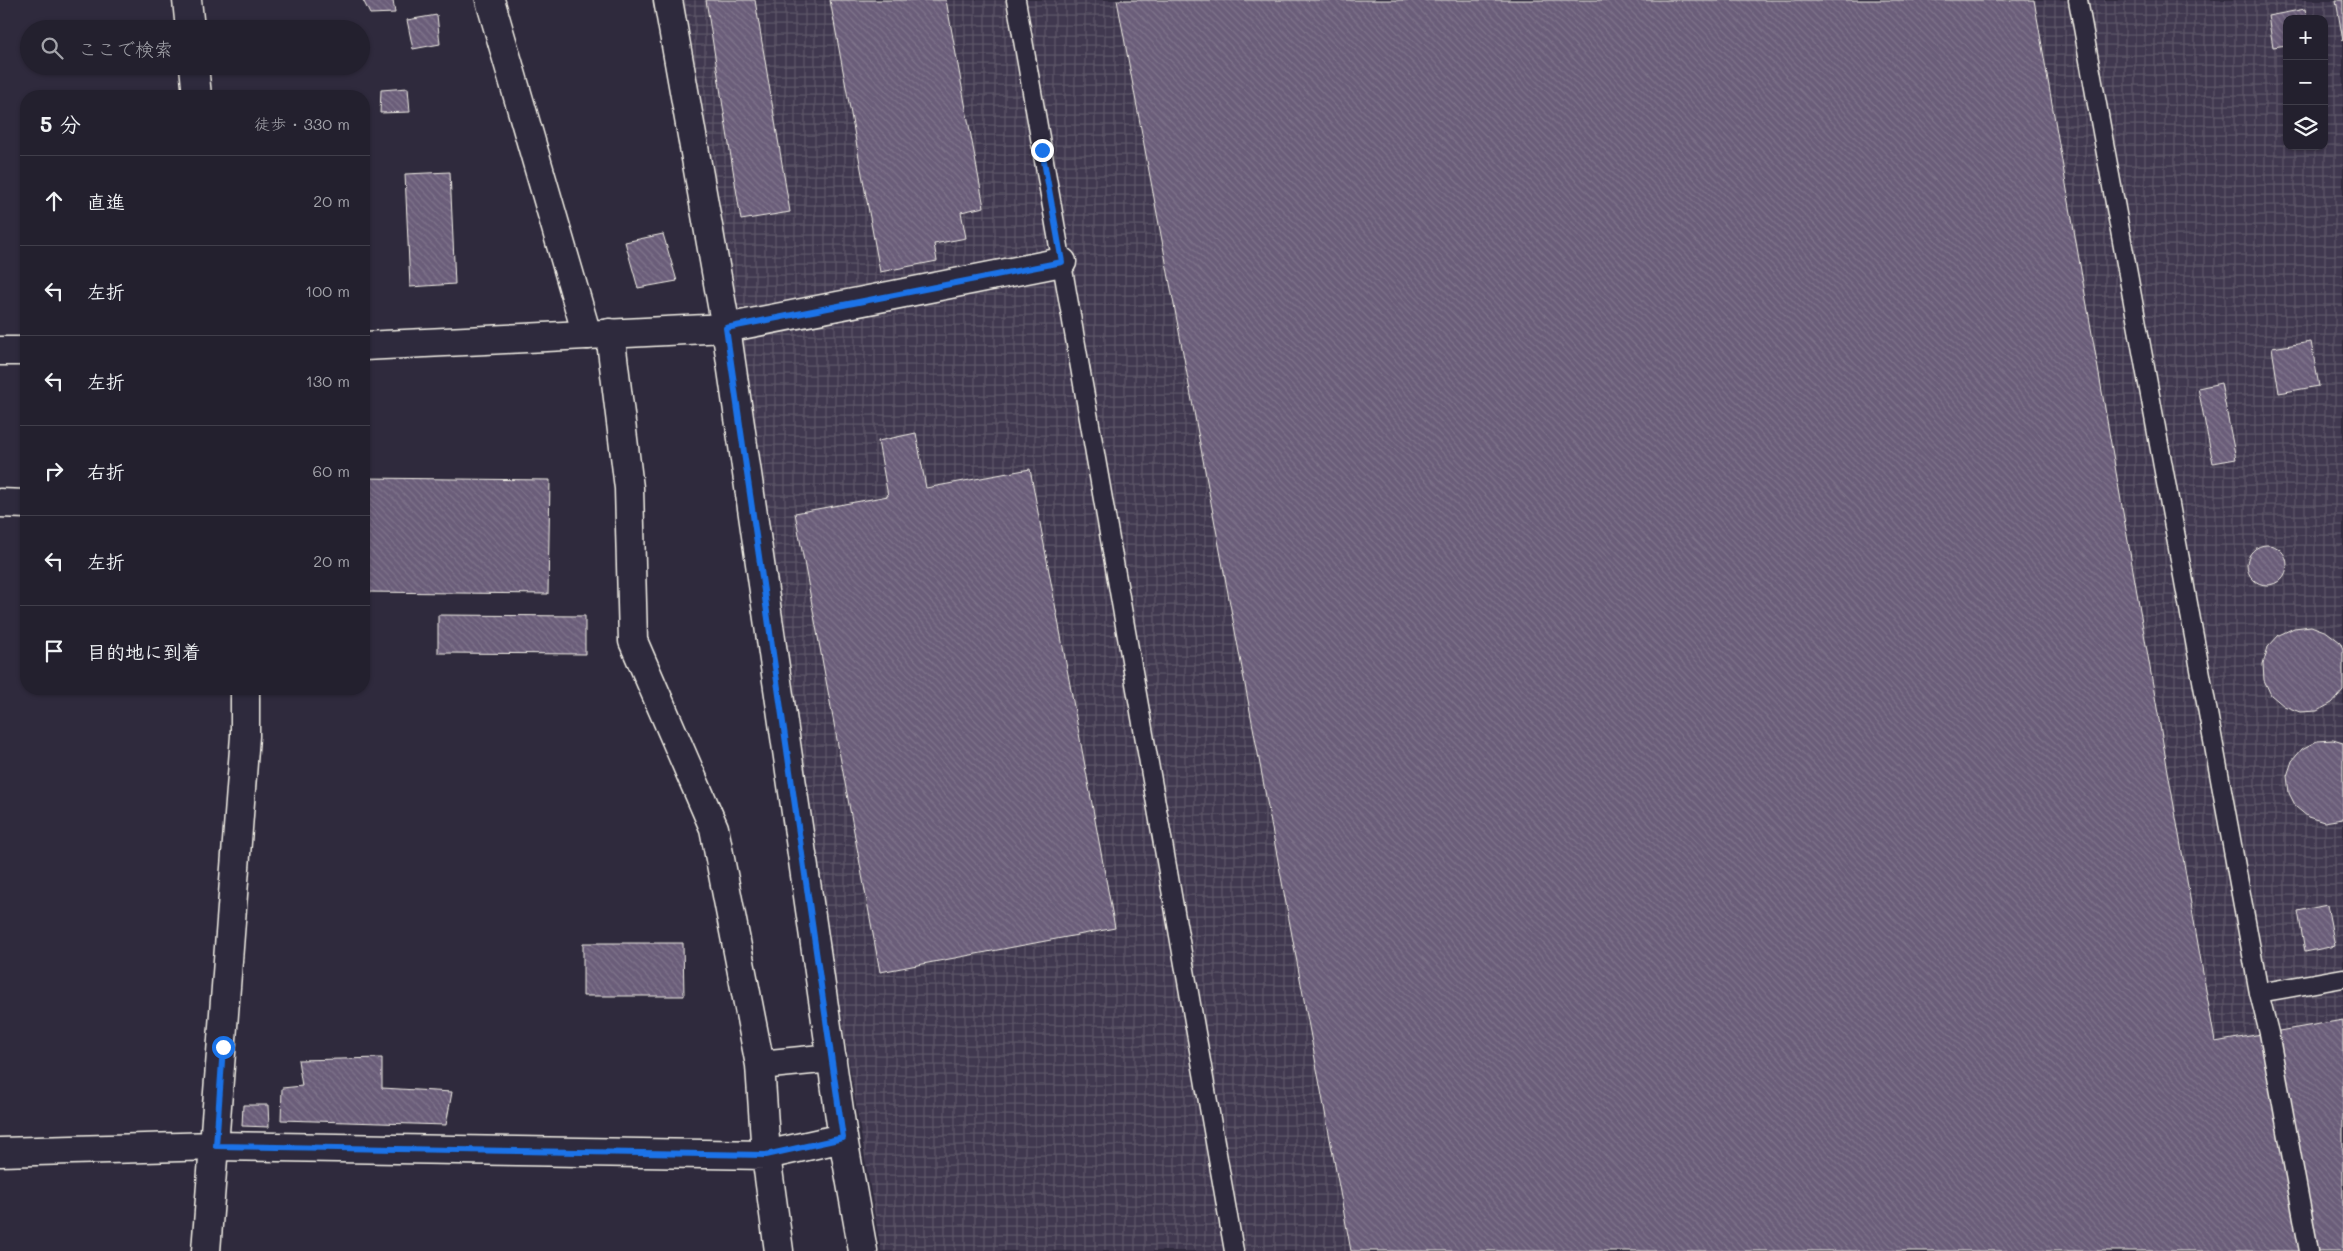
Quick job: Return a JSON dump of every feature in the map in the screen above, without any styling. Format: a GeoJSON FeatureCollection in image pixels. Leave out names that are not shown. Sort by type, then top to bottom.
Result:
{"type":"FeatureCollection","features":[{"type":"Feature","properties":{"kind":"street"},"geometry":{"type":"LineString","coordinates":[[188,0],[189,20]]}},
{"type":"Feature","properties":{"kind":"street"},"geometry":{"type":"LineString","coordinates":[[490,0],[598,334],[629,488],[633,640],[714,828],[760,1065],[766,1155],[779,1251]]}},
{"type":"Feature","properties":{"kind":"street"},"geometry":{"type":"LineString","coordinates":[[668,0],[726,328],[843,1138],[863,1251]]}},
{"type":"Feature","properties":{"kind":"street"},"geometry":{"type":"LineString","coordinates":[[195,75],[196,90]]}},
{"type":"Feature","properties":{"kind":"street"},"geometry":{"type":"LineString","coordinates":[[370,346],[726,328],[1062,262]]}},
{"type":"Feature","properties":{"kind":"street"},"geometry":{"type":"LineString","coordinates":[[0,351],[20,351]]}},
{"type":"Feature","properties":{"kind":"street"},"geometry":{"type":"LineString","coordinates":[[0,503],[20,504]]}},
{"type":"Feature","properties":{"kind":"street"},"geometry":{"type":"LineString","coordinates":[[206,1251],[216,1146],[245,736],[245,695]]}},
{"type":"Feature","properties":{"kind":"street"},"geometry":{"type":"LineString","coordinates":[[760,1065],[832,1058]]}},
{"type":"Feature","properties":{"kind":"street"},"geometry":{"type":"LineString","coordinates":[[0,1152],[216,1146],[766,1155],[843,1138]]}},
{"type":"Feature","properties":{"kind":"lane"},"geometry":{"type":"LineString","coordinates":[[1016,0],[1234,1251]]}},
{"type":"Feature","properties":{"kind":"lane"},"geometry":{"type":"LineString","coordinates":[[2078,0],[2259,993],[2269,1033],[2310,1251]]}},
{"type":"Feature","properties":{"kind":"lane"},"geometry":{"type":"LineString","coordinates":[[2259,993],[2343,978]]}},
{"type":"Feature","properties":{"kind":"shaded area"},"geometry":{"type":"Polygon","coordinates":[[[668,0],[2343,0],[2343,1251],[881,1251],[668,0]]]}},
{"type":"Feature","properties":{"kind":"building"},"geometry":{"type":"Polygon","coordinates":[[[363,0],[393,0],[395,13],[370,14],[363,0]]]}},
{"type":"Feature","properties":{"kind":"building"},"geometry":{"type":"Polygon","coordinates":[[[706,0],[755,0],[790,212],[741,220],[706,0]]]}},
{"type":"Feature","properties":{"kind":"building"},"geometry":{"type":"Polygon","coordinates":[[[830,0],[946,0],[984,207],[961,212],[966,238],[934,244],[937,261],[880,272],[830,0]]]}},
{"type":"Feature","properties":{"kind":"building"},"geometry":{"type":"Polygon","coordinates":[[[1117,0],[2034,0],[2215,1042],[2343,1020],[2343,1251],[1351,1251],[1117,0]]]}},
{"type":"Feature","properties":{"kind":"building"},"geometry":{"type":"Polygon","coordinates":[[[2336,0],[2343,0],[2343,41],[2336,0]]]}},
{"type":"Feature","properties":{"kind":"building"},"geometry":{"type":"Polygon","coordinates":[[[2305,9],[2306,15],[2283,15],[2283,46],[2273,47],[2268,16],[2305,9]]]}},
{"type":"Feature","properties":{"kind":"building"},"geometry":{"type":"Polygon","coordinates":[[[437,15],[440,44],[413,49],[407,20],[437,15]]]}},
{"type":"Feature","properties":{"kind":"building"},"geometry":{"type":"Polygon","coordinates":[[[408,88],[410,112],[380,113],[381,90],[408,88]]]}},
{"type":"Feature","properties":{"kind":"building"},"geometry":{"type":"Polygon","coordinates":[[[450,172],[455,284],[410,287],[405,174],[450,172]]]}},
{"type":"Feature","properties":{"kind":"building"},"geometry":{"type":"Polygon","coordinates":[[[663,234],[677,281],[638,288],[625,242],[663,234]]]}},
{"type":"Feature","properties":{"kind":"building"},"geometry":{"type":"Polygon","coordinates":[[[2311,342],[2319,386],[2279,393],[2272,348],[2311,342]]]}},
{"type":"Feature","properties":{"kind":"building"},"geometry":{"type":"Polygon","coordinates":[[[2221,383],[2236,459],[2213,463],[2198,388],[2221,383]]]}},
{"type":"Feature","properties":{"kind":"building"},"geometry":{"type":"Polygon","coordinates":[[[916,433],[926,488],[1030,469],[1115,928],[880,972],[795,513],[888,496],[878,441],[916,433]]]}},
{"type":"Feature","properties":{"kind":"building"},"geometry":{"type":"Polygon","coordinates":[[[370,478],[550,480],[548,594],[370,592],[370,478]]]}},
{"type":"Feature","properties":{"kind":"building"},"geometry":{"type":"Polygon","coordinates":[[[2271,545],[2278,548],[2284,554],[2287,565],[2286,573],[2278,582],[2271,585],[2263,585],[2256,582],[2248,573],[2247,561],[2250,554],[2259,546],[2271,545]]]}},
{"type":"Feature","properties":{"kind":"building"},"geometry":{"type":"Polygon","coordinates":[[[438,615],[585,616],[585,654],[438,653],[438,615]]]}},
{"type":"Feature","properties":{"kind":"building"},"geometry":{"type":"Polygon","coordinates":[[[2311,626],[2327,632],[2340,642],[2343,649],[2343,690],[2332,703],[2317,711],[2300,712],[2284,706],[2271,695],[2264,680],[2263,664],[2268,647],[2279,635],[2294,628],[2311,626]]]}},
{"type":"Feature","properties":{"kind":"building"},"geometry":{"type":"Polygon","coordinates":[[[2333,740],[2343,743],[2343,819],[2324,822],[2308,817],[2296,807],[2289,793],[2287,776],[2292,761],[2302,749],[2317,741],[2333,740]]]}},
{"type":"Feature","properties":{"kind":"building"},"geometry":{"type":"Polygon","coordinates":[[[2327,905],[2335,946],[2305,952],[2298,911],[2327,905]]]}},
{"type":"Feature","properties":{"kind":"building"},"geometry":{"type":"Polygon","coordinates":[[[583,943],[683,943],[684,996],[583,996],[583,943]]]}},
{"type":"Feature","properties":{"kind":"building"},"geometry":{"type":"Polygon","coordinates":[[[382,1058],[382,1088],[452,1092],[446,1125],[281,1120],[282,1088],[302,1086],[298,1060],[382,1058]]]}},
{"type":"Feature","properties":{"kind":"building"},"geometry":{"type":"Polygon","coordinates":[[[243,1105],[268,1105],[269,1127],[242,1126],[243,1105]]]}},
{"type":"Feature","properties":{"kind":"route"},"geometry":{"type":"LineString","coordinates":[[223,1047],[216,1146],[766,1155],[843,1138],[726,328],[1062,262],[1042,150]]}}]}
